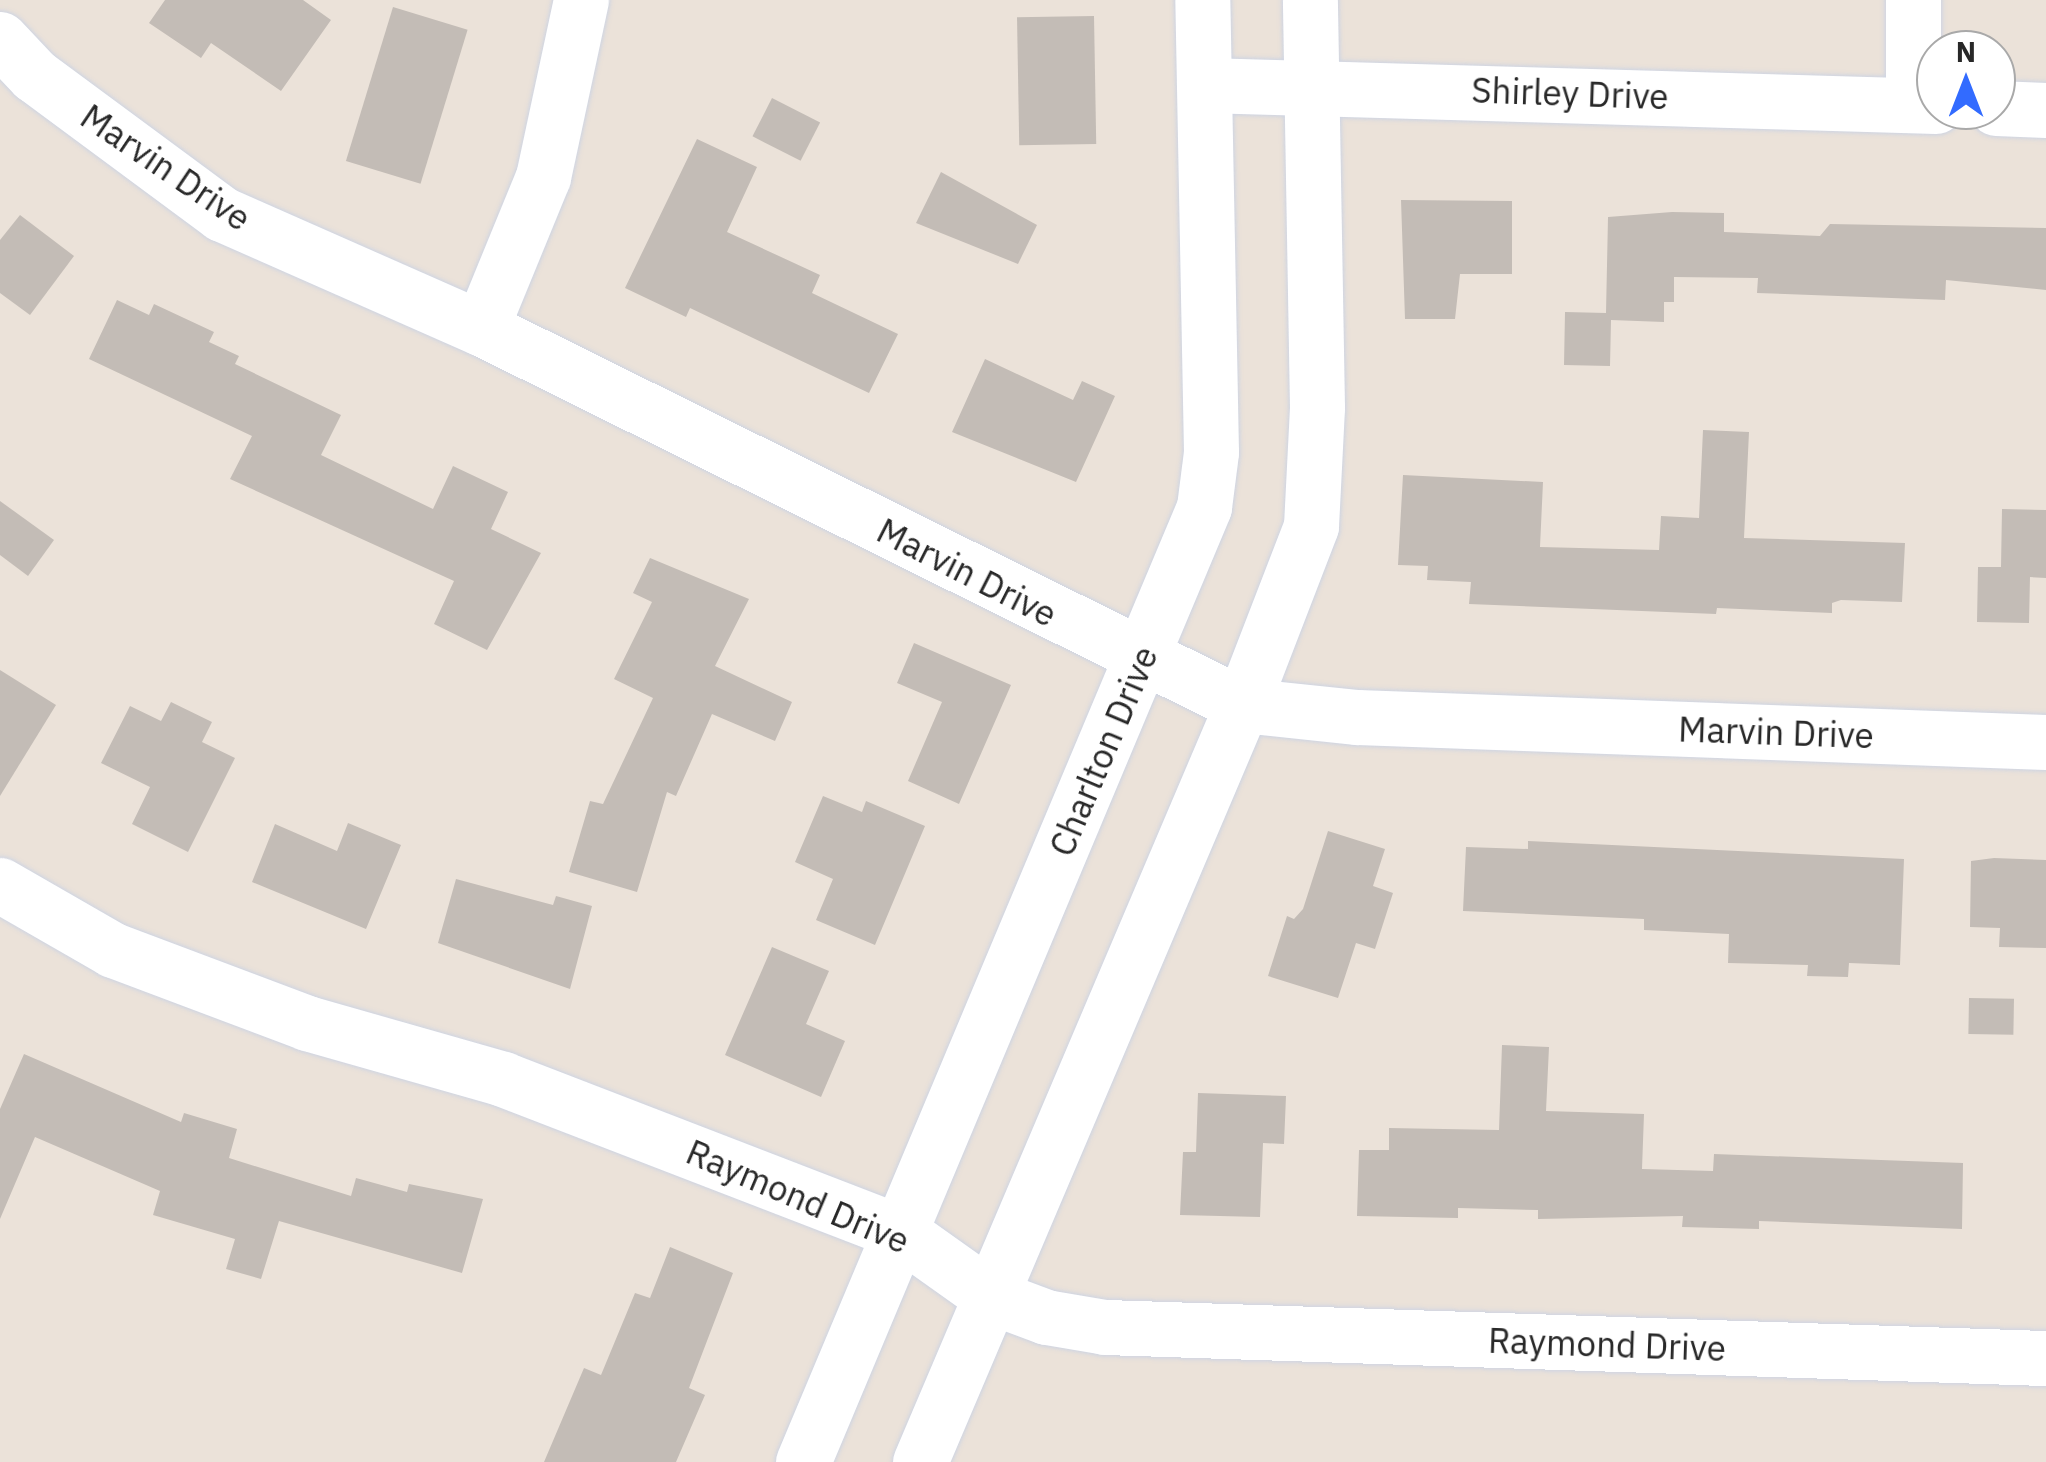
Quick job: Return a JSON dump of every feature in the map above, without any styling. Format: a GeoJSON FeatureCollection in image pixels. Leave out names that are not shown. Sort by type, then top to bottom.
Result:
{"type":"FeatureCollection","features":[{"type":"Feature","properties":{"kind":"street"},"geometry":{"type":"LineString","coordinates":[[480,328],[543,177],[581,0]]}},
{"type":"Feature","properties":{"kind":"street","name":"Charlton Drive"},"geometry":{"type":"LineString","coordinates":[[803,1462],[1194,536],[1209,480],[1202,0]]}},
{"type":"Feature","properties":{"kind":"street"},"geometry":{"type":"LineString","coordinates":[[920,1462],[1303,553],[1315,503],[1310,0]]}},
{"type":"Feature","properties":{"kind":"street"},"geometry":{"type":"LineString","coordinates":[[1913,0],[1916,30]]}},
{"type":"Feature","properties":{"kind":"street","name":"Marvin Drive"},"geometry":{"type":"LineString","coordinates":[[0,40],[34,75],[222,214],[480,328],[1142,659],[1242,705],[1357,717],[2046,742]]}},
{"type":"Feature","properties":{"kind":"street","name":"Shirley Drive"},"geometry":{"type":"LineString","coordinates":[[1204,85],[1312,84],[1916,105]]}},
{"type":"Feature","properties":{"kind":"street"},"geometry":{"type":"LineString","coordinates":[[2016,109],[2046,110]]}},
{"type":"Feature","properties":{"kind":"street","name":"Raymond Drive"},"geometry":{"type":"LineString","coordinates":[[0,885],[148,963],[306,1023],[503,1078],[900,1232],[990,1296],[1046,1317],[1105,1326],[2046,1358]]}},
{"type":"Feature","properties":{"kind":"building"},"geometry":{"type":"Polygon","coordinates":[[[165,0],[303,0],[331,20],[281,91],[211,43],[201,58],[149,23],[165,0]]]}},
{"type":"Feature","properties":{"kind":"building"},"geometry":{"type":"Polygon","coordinates":[[[393,7],[468,30],[421,184],[346,161],[393,7]]]}},
{"type":"Feature","properties":{"kind":"building"},"geometry":{"type":"Polygon","coordinates":[[[1094,16],[1096,144],[1019,145],[1017,17],[1094,16]]]}},
{"type":"Feature","properties":{"kind":"building"},"geometry":{"type":"Polygon","coordinates":[[[772,98],[820,123],[801,161],[752,136],[772,98]]]}},
{"type":"Feature","properties":{"kind":"building"},"geometry":{"type":"Polygon","coordinates":[[[697,139],[757,167],[727,232],[820,275],[812,293],[898,334],[869,393],[690,308],[686,317],[625,288],[697,139]]]}},
{"type":"Feature","properties":{"kind":"building"},"geometry":{"type":"Polygon","coordinates":[[[941,172],[1037,225],[1018,264],[916,223],[941,172]]]}},
{"type":"Feature","properties":{"kind":"building"},"geometry":{"type":"Polygon","coordinates":[[[1401,200],[1512,201],[1512,274],[1460,274],[1455,319],[1405,319],[1401,200]]]}},
{"type":"Feature","properties":{"kind":"building"},"geometry":{"type":"Polygon","coordinates":[[[1724,213],[1724,232],[1820,236],[1830,224],[2046,228],[2046,290],[1946,280],[1945,300],[1757,293],[1758,278],[1674,277],[1674,302],[1664,302],[1664,322],[1611,320],[1610,366],[1564,365],[1565,312],[1606,313],[1608,217],[1724,213]]]}},
{"type":"Feature","properties":{"kind":"building"},"geometry":{"type":"Polygon","coordinates":[[[20,215],[74,256],[30,315],[0,293],[0,240],[20,215]]]}},
{"type":"Feature","properties":{"kind":"building"},"geometry":{"type":"Polygon","coordinates":[[[117,300],[149,315],[154,304],[214,332],[209,342],[239,356],[235,364],[341,415],[321,455],[433,509],[453,466],[508,492],[491,529],[541,553],[487,650],[434,624],[454,581],[230,479],[252,436],[89,359],[117,300]]]}},
{"type":"Feature","properties":{"kind":"building"},"geometry":{"type":"Polygon","coordinates":[[[985,359],[1073,400],[1082,381],[1115,396],[1076,482],[952,432],[985,359]]]}},
{"type":"Feature","properties":{"kind":"building"},"geometry":{"type":"Polygon","coordinates":[[[1703,430],[1749,432],[1744,538],[1905,543],[1902,602],[1841,600],[1832,603],[1832,613],[1717,608],[1716,614],[1469,604],[1471,582],[1427,580],[1428,566],[1398,565],[1403,475],[1543,482],[1540,547],[1659,550],[1661,516],[1699,518],[1703,430]]]}},
{"type":"Feature","properties":{"kind":"building"},"geometry":{"type":"Polygon","coordinates":[[[0,501],[54,540],[28,576],[0,555],[0,501]]]}},
{"type":"Feature","properties":{"kind":"building"},"geometry":{"type":"Polygon","coordinates":[[[2002,509],[2046,510],[2046,578],[2030,577],[2029,623],[1977,622],[1978,567],[2001,567],[2002,509]]]}},
{"type":"Feature","properties":{"kind":"building"},"geometry":{"type":"Polygon","coordinates":[[[650,558],[749,599],[715,666],[792,702],[775,741],[712,714],[676,796],[667,792],[637,892],[569,872],[590,801],[603,804],[653,698],[614,679],[652,602],[633,593],[650,558]]]}},
{"type":"Feature","properties":{"kind":"building"},"geometry":{"type":"Polygon","coordinates":[[[914,643],[1011,685],[959,804],[908,781],[942,702],[897,683],[914,643]]]}},
{"type":"Feature","properties":{"kind":"building"},"geometry":{"type":"Polygon","coordinates":[[[0,670],[56,705],[0,796],[0,670]]]}},
{"type":"Feature","properties":{"kind":"building"},"geometry":{"type":"Polygon","coordinates":[[[171,702],[212,722],[202,742],[235,758],[188,852],[132,824],[150,787],[101,763],[130,706],[161,721],[171,702]]]}},
{"type":"Feature","properties":{"kind":"building"},"geometry":{"type":"Polygon","coordinates":[[[823,796],[862,812],[866,801],[925,826],[875,945],[816,920],[833,879],[795,862],[823,796]]]}},
{"type":"Feature","properties":{"kind":"building"},"geometry":{"type":"Polygon","coordinates":[[[348,823],[401,845],[366,929],[252,882],[275,824],[337,851],[348,823]]]}},
{"type":"Feature","properties":{"kind":"building"},"geometry":{"type":"Polygon","coordinates":[[[1328,831],[1385,849],[1373,886],[1393,893],[1375,949],[1356,943],[1338,998],[1268,976],[1287,916],[1294,919],[1303,909],[1328,831]]]}},
{"type":"Feature","properties":{"kind":"building"},"geometry":{"type":"Polygon","coordinates":[[[1528,841],[1904,859],[1900,965],[1849,963],[1848,977],[1807,976],[1808,965],[1728,963],[1729,934],[1644,930],[1644,919],[1463,911],[1466,847],[1528,849],[1528,841]]]}},
{"type":"Feature","properties":{"kind":"building"},"geometry":{"type":"Polygon","coordinates":[[[2046,860],[2046,948],[1999,947],[2000,928],[1970,927],[1971,861],[2046,860]]]}},
{"type":"Feature","properties":{"kind":"building"},"geometry":{"type":"Polygon","coordinates":[[[456,879],[553,905],[556,896],[592,906],[570,989],[438,943],[456,879]]]}},
{"type":"Feature","properties":{"kind":"building"},"geometry":{"type":"Polygon","coordinates":[[[772,947],[829,971],[806,1024],[845,1041],[821,1097],[725,1055],[772,947]]]}},
{"type":"Feature","properties":{"kind":"building"},"geometry":{"type":"Polygon","coordinates":[[[1969,998],[2014,999],[2013,1035],[1968,1034],[1969,998]]]}},
{"type":"Feature","properties":{"kind":"building"},"geometry":{"type":"Polygon","coordinates":[[[1502,1045],[1549,1047],[1546,1111],[1644,1114],[1642,1169],[1713,1171],[1714,1154],[1963,1163],[1962,1229],[1759,1221],[1759,1229],[1682,1227],[1683,1216],[1538,1219],[1538,1210],[1458,1208],[1458,1218],[1357,1216],[1359,1150],[1389,1150],[1389,1128],[1499,1130],[1502,1045]]]}},
{"type":"Feature","properties":{"kind":"building"},"geometry":{"type":"Polygon","coordinates":[[[24,1054],[181,1122],[184,1113],[237,1129],[229,1158],[351,1196],[356,1178],[407,1192],[409,1184],[483,1199],[462,1273],[279,1221],[261,1279],[226,1269],[235,1239],[153,1215],[160,1191],[35,1137],[0,1219],[0,1109],[24,1054]]]}},
{"type":"Feature","properties":{"kind":"building"},"geometry":{"type":"Polygon","coordinates":[[[1198,1093],[1286,1096],[1284,1144],[1263,1143],[1260,1217],[1180,1215],[1183,1152],[1196,1152],[1198,1093]]]}},
{"type":"Feature","properties":{"kind":"building"},"geometry":{"type":"Polygon","coordinates":[[[670,1247],[733,1273],[689,1388],[705,1395],[676,1462],[544,1462],[584,1368],[601,1375],[635,1293],[650,1298],[670,1247]]]}}]}
